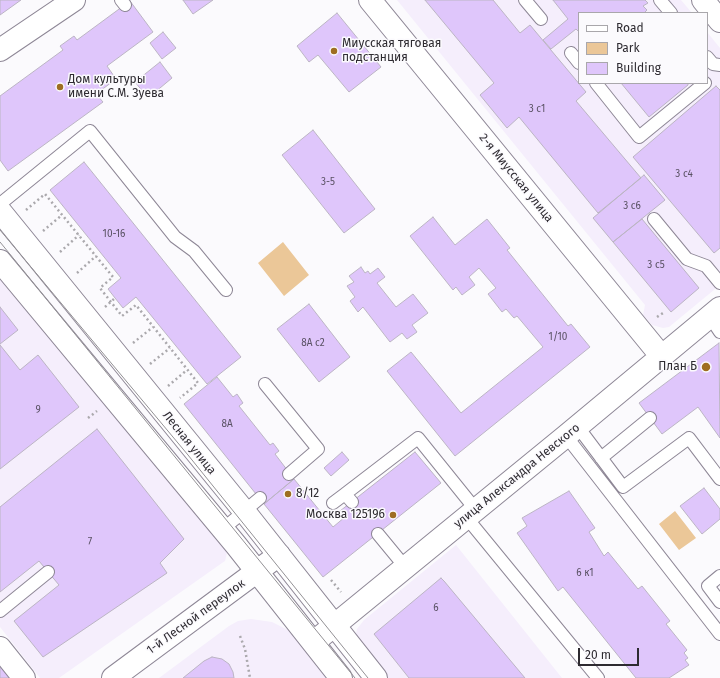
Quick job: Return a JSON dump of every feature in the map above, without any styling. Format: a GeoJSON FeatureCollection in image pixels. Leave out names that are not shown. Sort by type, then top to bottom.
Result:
{"type":"FeatureCollection","features":[{"type":"Feature","properties":{"kind":"street"},"geometry":{"type":"LineString","coordinates":[[0,50],[74,0]]}},
{"type":"Feature","properties":{"kind":"street","name":"2-я Миусская улица"},"geometry":{"type":"LineString","coordinates":[[370,0],[662,357]]}},
{"type":"Feature","properties":{"kind":"street"},"geometry":{"type":"LineString","coordinates":[[703,0],[720,21]]}},
{"type":"Feature","properties":{"kind":"street","name":"Лесная улица"},"geometry":{"type":"LineString","coordinates":[[0,211],[252,505],[279,555],[376,678]]}},
{"type":"Feature","properties":{"kind":"street"},"geometry":{"type":"LineString","coordinates":[[0,261],[223,529],[341,678]]}},
{"type":"Feature","properties":{"kind":"street","name":"улица Александра Невского"},"geometry":{"type":"LineString","coordinates":[[314,642],[662,357],[717,319]]}},
{"type":"Feature","properties":{"kind":"street","name":"1-й Лесной переулок"},"geometry":{"type":"LineString","coordinates":[[113,678],[279,555]]}},
{"type":"Feature","properties":{"kind":"street"},"geometry":{"type":"LineString","coordinates":[[0,648],[24,678]]}},
{"type":"Feature","properties":{"kind":"lane"},"geometry":{"type":"LineString","coordinates":[[525,0],[541,19]]}},
{"type":"Feature","properties":{"kind":"lane"},"geometry":{"type":"LineString","coordinates":[[660,0],[670,12]]}},
{"type":"Feature","properties":{"kind":"lane"},"geometry":{"type":"LineString","coordinates":[[571,53],[578,62]]}},
{"type":"Feature","properties":{"kind":"lane"},"geometry":{"type":"LineString","coordinates":[[708,76],[713,62]]}},
{"type":"Feature","properties":{"kind":"lane"},"geometry":{"type":"LineString","coordinates":[[597,84],[640,137],[704,84]]}},
{"type":"Feature","properties":{"kind":"lane"},"geometry":{"type":"LineString","coordinates":[[0,204],[90,131],[175,237],[194,250],[226,290]]}},
{"type":"Feature","properties":{"kind":"lane"},"geometry":{"type":"LineString","coordinates":[[654,219],[687,259],[706,266],[720,283]]}},
{"type":"Feature","properties":{"kind":"lane"},"geometry":{"type":"LineString","coordinates":[[265,384],[318,449],[289,474]]}},
{"type":"Feature","properties":{"kind":"lane"},"geometry":{"type":"LineString","coordinates":[[601,458],[650,418]]}},
{"type":"Feature","properties":{"kind":"lane"},"geometry":{"type":"LineString","coordinates":[[572,432],[601,458],[623,487],[689,438],[720,479]]}},
{"type":"Feature","properties":{"kind":"lane"},"geometry":{"type":"LineString","coordinates":[[572,432],[720,634]]}},
{"type":"Feature","properties":{"kind":"lane"},"geometry":{"type":"LineString","coordinates":[[333,503],[349,498],[418,438],[471,513],[598,678]]}},
{"type":"Feature","properties":{"kind":"lane"},"geometry":{"type":"LineString","coordinates":[[223,529],[252,505]]}},
{"type":"Feature","properties":{"kind":"lane"},"geometry":{"type":"LineString","coordinates":[[378,534],[406,568]]}},
{"type":"Feature","properties":{"kind":"lane"},"geometry":{"type":"LineString","coordinates":[[0,611],[48,572]]}},
{"type":"Feature","properties":{"kind":"lane"},"geometry":{"type":"LineString","coordinates":[[720,576],[708,586],[720,602]]}},
{"type":"Feature","properties":{"kind":"path"},"geometry":{"type":"LineString","coordinates":[[24,212],[45,194],[113,277],[100,288],[110,302],[122,316],[136,305],[198,383],[176,401]]}},
{"type":"Feature","properties":{"kind":"path"},"geometry":{"type":"LineString","coordinates":[[40,233],[62,215]]}},
{"type":"Feature","properties":{"kind":"path"},"geometry":{"type":"LineString","coordinates":[[58,254],[79,235]]}},
{"type":"Feature","properties":{"kind":"path"},"geometry":{"type":"LineString","coordinates":[[74,274],[96,256]]}},
{"type":"Feature","properties":{"kind":"path"},"geometry":{"type":"LineString","coordinates":[[102,309],[115,298]]}},
{"type":"Feature","properties":{"kind":"path"},"geometry":{"type":"LineString","coordinates":[[131,344],[153,327]]}},
{"type":"Feature","properties":{"kind":"path"},"geometry":{"type":"LineString","coordinates":[[148,366],[170,348]]}},
{"type":"Feature","properties":{"kind":"path"},"geometry":{"type":"LineString","coordinates":[[166,388],[187,370]]}},
{"type":"Feature","properties":{"kind":"path"},"geometry":{"type":"LineString","coordinates":[[331,580],[341,592]]}},
{"type":"Feature","properties":{"kind":"path"},"geometry":{"type":"LineString","coordinates":[[240,636],[245,649],[250,678]]}},
{"type":"Feature","properties":{"kind":"shaded area"},"geometry":{"type":"Polygon","coordinates":[[[397,0],[681,0],[691,12],[578,12],[578,84],[708,84],[708,33],[720,48],[720,285],[669,327],[663,328],[652,325],[643,315],[645,305],[397,0]]]}},
{"type":"Feature","properties":{"kind":"shaded area"},"geometry":{"type":"Polygon","coordinates":[[[0,271],[227,553],[225,561],[59,678],[40,678],[0,627],[0,271]]]}},
{"type":"Feature","properties":{"kind":"shaded area"},"geometry":{"type":"Polygon","coordinates":[[[456,545],[562,678],[383,678],[355,640],[357,629],[364,620],[456,545]]]}},
{"type":"Feature","properties":{"kind":"shaded area"},"geometry":{"type":"Polygon","coordinates":[[[251,619],[272,622],[290,631],[329,678],[159,678],[229,626],[238,621],[251,619]]]}},
{"type":"Feature","properties":{"kind":"green space"},"geometry":{"type":"Polygon","coordinates":[[[283,242],[309,275],[284,296],[258,263],[283,242]]]}},
{"type":"Feature","properties":{"kind":"green space"},"geometry":{"type":"Polygon","coordinates":[[[675,511],[696,538],[679,550],[659,524],[675,511]]]}},
{"type":"Feature","properties":{"kind":"building"},"geometry":{"type":"Polygon","coordinates":[[[0,0],[21,0],[0,15],[0,0]]]}},
{"type":"Feature","properties":{"kind":"building"},"geometry":{"type":"Polygon","coordinates":[[[183,0],[213,0],[193,14],[183,0]]]}},
{"type":"Feature","properties":{"kind":"building"},"geometry":{"type":"Polygon","coordinates":[[[425,0],[493,0],[520,33],[530,25],[586,92],[576,101],[641,178],[598,213],[519,117],[507,128],[480,95],[494,83],[425,0]]]}},
{"type":"Feature","properties":{"kind":"building"},"geometry":{"type":"Polygon","coordinates":[[[553,0],[645,0],[648,3],[643,6],[647,10],[645,12],[578,12],[578,31],[576,29],[551,49],[543,40],[568,19],[553,0]]]}},
{"type":"Feature","properties":{"kind":"building","name":"Дом культуры имени С.М. Зуева"},"geometry":{"type":"Polygon","coordinates":[[[130,1],[153,32],[107,66],[116,79],[96,94],[103,102],[8,171],[0,160],[0,96],[63,50],[60,46],[74,36],[77,40],[130,1]]]}},
{"type":"Feature","properties":{"kind":"building","name":"Миусская тяговая подстанция"},"geometry":{"type":"Polygon","coordinates":[[[337,13],[381,67],[349,92],[318,55],[309,62],[297,46],[337,13]]]}},
{"type":"Feature","properties":{"kind":"building"},"geometry":{"type":"Polygon","coordinates":[[[163,32],[176,48],[162,59],[150,43],[163,32]]]}},
{"type":"Feature","properties":{"kind":"building"},"geometry":{"type":"Polygon","coordinates":[[[160,62],[172,78],[148,98],[135,82],[160,62]]]}},
{"type":"Feature","properties":{"kind":"building"},"geometry":{"type":"Polygon","coordinates":[[[622,84],[688,84],[688,85],[649,117],[622,84]]]}},
{"type":"Feature","properties":{"kind":"building"},"geometry":{"type":"Polygon","coordinates":[[[716,86],[720,90],[720,248],[714,253],[633,157],[716,86]]]}},
{"type":"Feature","properties":{"kind":"building"},"geometry":{"type":"Polygon","coordinates":[[[313,130],[375,209],[344,233],[282,155],[313,130]]]}},
{"type":"Feature","properties":{"kind":"building"},"geometry":{"type":"Polygon","coordinates":[[[84,162],[241,357],[207,384],[136,297],[123,308],[108,289],[121,278],[50,190],[84,162]]]}},
{"type":"Feature","properties":{"kind":"building"},"geometry":{"type":"Polygon","coordinates":[[[644,175],[665,200],[613,242],[593,218],[644,175]]]}},
{"type":"Feature","properties":{"kind":"building"},"geometry":{"type":"Polygon","coordinates":[[[433,217],[455,245],[487,219],[510,248],[507,250],[568,326],[571,324],[590,347],[455,456],[387,371],[411,352],[461,413],[543,347],[517,316],[514,318],[506,309],[502,312],[488,294],[496,288],[479,268],[469,277],[475,285],[462,295],[456,287],[453,290],[410,236],[433,217]]]}},
{"type":"Feature","properties":{"kind":"building"},"geometry":{"type":"Polygon","coordinates":[[[642,219],[699,288],[671,312],[613,242],[642,219]]]}},
{"type":"Feature","properties":{"kind":"building"},"geometry":{"type":"Polygon","coordinates":[[[361,267],[365,273],[368,271],[370,274],[378,268],[385,277],[377,283],[396,307],[413,294],[428,313],[412,325],[417,332],[407,339],[402,333],[390,342],[363,307],[358,312],[350,301],[355,297],[347,286],[354,282],[349,276],[361,267]]]}},
{"type":"Feature","properties":{"kind":"building"},"geometry":{"type":"Polygon","coordinates":[[[309,304],[350,357],[319,382],[277,329],[309,304]]]}},
{"type":"Feature","properties":{"kind":"building"},"geometry":{"type":"Polygon","coordinates":[[[0,307],[18,330],[0,344],[0,307]]]}},
{"type":"Feature","properties":{"kind":"building"},"geometry":{"type":"Polygon","coordinates":[[[719,343],[720,438],[698,407],[662,434],[639,403],[719,343]]]}},
{"type":"Feature","properties":{"kind":"building"},"geometry":{"type":"Polygon","coordinates":[[[0,345],[20,370],[38,355],[79,407],[0,469],[0,345]]]}},
{"type":"Feature","properties":{"kind":"building"},"geometry":{"type":"Polygon","coordinates":[[[217,377],[233,397],[237,394],[243,403],[239,406],[270,445],[273,443],[279,451],[275,454],[294,479],[264,504],[184,404],[217,377]]]}},
{"type":"Feature","properties":{"kind":"building"},"geometry":{"type":"Polygon","coordinates":[[[97,429],[184,539],[160,563],[167,573],[43,657],[14,621],[59,585],[39,561],[0,592],[0,507],[97,429]]]}},
{"type":"Feature","properties":{"kind":"building"},"geometry":{"type":"Polygon","coordinates":[[[342,452],[349,460],[331,476],[324,468],[342,452]]]}},
{"type":"Feature","properties":{"kind":"building"},"geometry":{"type":"Polygon","coordinates":[[[415,452],[441,483],[323,577],[264,504],[294,479],[333,527],[345,517],[340,511],[415,452]]]}},
{"type":"Feature","properties":{"kind":"building"},"geometry":{"type":"Polygon","coordinates":[[[704,488],[720,509],[720,519],[702,534],[680,506],[704,488]]]}},
{"type":"Feature","properties":{"kind":"building"},"geometry":{"type":"Polygon","coordinates":[[[569,491],[595,528],[589,532],[604,556],[608,552],[638,589],[642,586],[670,621],[666,624],[687,650],[684,653],[688,658],[685,660],[689,665],[669,678],[636,678],[563,587],[558,591],[517,533],[527,526],[522,518],[569,491]]]}},
{"type":"Feature","properties":{"kind":"building"},"geometry":{"type":"Polygon","coordinates":[[[441,578],[525,678],[409,678],[374,634],[441,578]]]}},
{"type":"Feature","properties":{"kind":"building"},"geometry":{"type":"Polygon","coordinates":[[[212,657],[222,659],[229,664],[234,678],[183,678],[204,661],[212,657]]]}},
{"type":"Feature","properties":{"kind":"building"},"geometry":{"type":"Polygon","coordinates":[[[0,658],[11,678],[0,678],[0,658]]]}},
{"type":"Feature","properties":{"kind":"tram line"},"geometry":{"type":"LineString","coordinates":[[0,230],[188,455],[368,678]]}},
{"type":"Feature","properties":{"kind":"tram line"},"geometry":{"type":"LineString","coordinates":[[0,242],[355,678]]}},
{"type":"Feature","properties":{"kind":"place","name":"Миусская тяговая подстанция"},"geometry":{"type":"Point","coordinates":[334,51]}},
{"type":"Feature","properties":{"kind":"place","name":"Дом культуры имени С.М. Зуева"},"geometry":{"type":"Point","coordinates":[60,87]}},
{"type":"Feature","properties":{"kind":"place","name":"План Б"},"geometry":{"type":"Point","coordinates":[706,367]}},
{"type":"Feature","properties":{"kind":"place","name":"8/12"},"geometry":{"type":"Point","coordinates":[288,494]}},
{"type":"Feature","properties":{"kind":"place","name":"Москва 125196"},"geometry":{"type":"Point","coordinates":[393,515]}}]}
